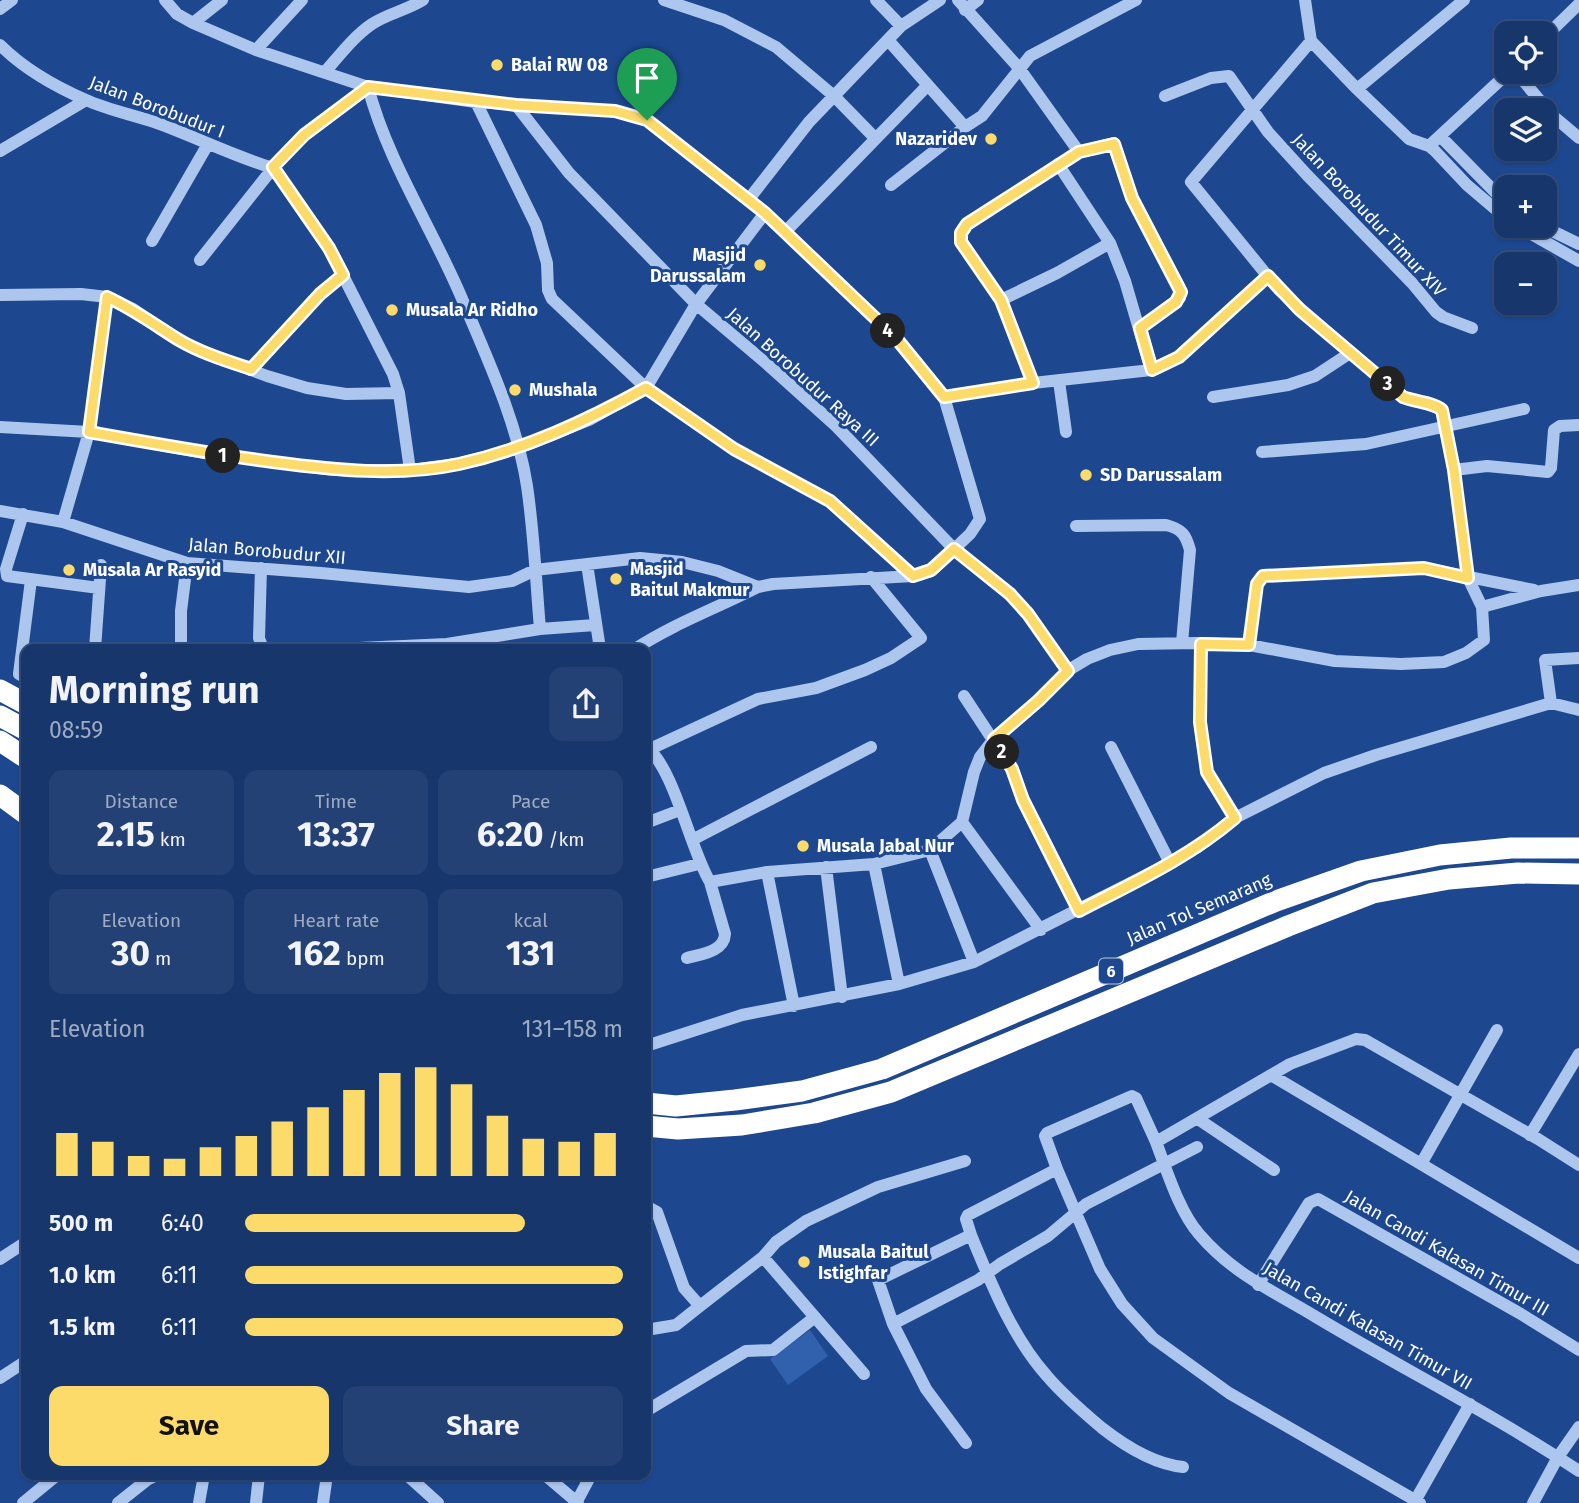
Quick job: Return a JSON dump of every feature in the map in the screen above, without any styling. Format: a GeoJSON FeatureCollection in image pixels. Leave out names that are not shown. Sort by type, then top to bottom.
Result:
{"type":"FeatureCollection","features":[{"type":"Feature","properties":{"kind":"highway"},"geometry":{"type":"LineString","coordinates":[[0,690],[21,701]]}},
{"type":"Feature","properties":{"kind":"highway"},"geometry":{"type":"LineString","coordinates":[[0,716],[21,727]]}},
{"type":"Feature","properties":{"kind":"highway"},"geometry":{"type":"LineString","coordinates":[[0,741],[21,755]]}},
{"type":"Feature","properties":{"kind":"highway"},"geometry":{"type":"LineString","coordinates":[[0,795],[21,810]]}},
{"type":"Feature","properties":{"kind":"highway","name":"Jalan Tol Semarang"},"geometry":{"type":"LineString","coordinates":[[651,1104],[676,1106],[762,1097],[802,1091],[883,1069],[1263,906],[1361,871],[1440,855],[1511,848],[1579,848]]}},
{"type":"Feature","properties":{"kind":"highway","name":"6"},"geometry":{"type":"LineString","coordinates":[[651,1126],[678,1129],[742,1125],[814,1114],[891,1092],[1373,893],[1449,879],[1518,873],[1579,874]]}},
{"type":"Feature","properties":{"kind":"street"},"geometry":{"type":"LineString","coordinates":[[0,9],[12,0]]}},
{"type":"Feature","properties":{"kind":"street"},"geometry":{"type":"LineString","coordinates":[[165,0],[177,14],[193,23],[256,50],[368,87],[476,102],[615,111],[647,120],[765,213],[896,338],[944,397],[980,519],[970,534],[931,570],[913,576],[758,587],[712,611],[670,628],[643,644]]}},
{"type":"Feature","properties":{"kind":"street"},"geometry":{"type":"LineString","coordinates":[[193,23],[222,0]]}},
{"type":"Feature","properties":{"kind":"street"},"geometry":{"type":"LineString","coordinates":[[256,50],[302,0]]}},
{"type":"Feature","properties":{"kind":"street"},"geometry":{"type":"LineString","coordinates":[[325,72],[373,23],[408,10],[423,0]]}},
{"type":"Feature","properties":{"kind":"street"},"geometry":{"type":"LineString","coordinates":[[664,0],[724,20],[776,47],[834,96],[875,138]]}},
{"type":"Feature","properties":{"kind":"street"},"geometry":{"type":"LineString","coordinates":[[876,0],[901,26]]}},
{"type":"Feature","properties":{"kind":"street"},"geometry":{"type":"LineString","coordinates":[[749,200],[809,122],[901,26],[940,0]]}},
{"type":"Feature","properties":{"kind":"street"},"geometry":{"type":"LineString","coordinates":[[978,0],[961,5],[1019,68],[1079,152]]}},
{"type":"Feature","properties":{"kind":"street"},"geometry":{"type":"LineString","coordinates":[[891,185],[990,108],[1019,68],[1041,48],[1136,0]]}},
{"type":"Feature","properties":{"kind":"street"},"geometry":{"type":"LineString","coordinates":[[1305,0],[1311,41],[1409,139],[1429,146],[1494,208]]}},
{"type":"Feature","properties":{"kind":"street"},"geometry":{"type":"LineString","coordinates":[[1442,0],[1449,15]]}},
{"type":"Feature","properties":{"kind":"street"},"geometry":{"type":"LineString","coordinates":[[1357,89],[1464,0]]}},
{"type":"Feature","properties":{"kind":"street"},"geometry":{"type":"LineString","coordinates":[[1557,25],[1579,4]]}},
{"type":"Feature","properties":{"kind":"street"},"geometry":{"type":"LineString","coordinates":[[888,40],[965,127]]}},
{"type":"Feature","properties":{"kind":"street"},"geometry":{"type":"LineString","coordinates":[[710,882],[767,872],[874,864],[930,850],[962,822],[974,772],[980,757],[994,739],[1068,671],[1087,659],[1110,650],[1138,644],[1249,645],[1335,661],[1401,664],[1444,662],[1466,653],[1484,640],[1482,607],[1468,578],[1447,427],[1440,407],[1403,397],[1300,310],[1268,276],[1191,182],[1311,41]]}},
{"type":"Feature","properties":{"kind":"street","name":"Jalan Borobudur I"},"geometry":{"type":"LineString","coordinates":[[0,45],[12,57],[86,100],[158,123],[247,160],[273,167]]}},
{"type":"Feature","properties":{"kind":"street","name":"Jalan Borobudur Timur XIV"},"geometry":{"type":"LineString","coordinates":[[1165,96],[1212,78],[1229,76],[1252,110],[1299,167],[1412,282],[1436,312],[1472,328]]}},
{"type":"Feature","properties":{"kind":"street"},"geometry":{"type":"LineString","coordinates":[[1429,146],[1496,84]]}},
{"type":"Feature","properties":{"kind":"street"},"geometry":{"type":"LineString","coordinates":[[1526,84],[1552,116],[1579,138]]}},
{"type":"Feature","properties":{"kind":"street"},"geometry":{"type":"LineString","coordinates":[[785,232],[928,85]]}},
{"type":"Feature","properties":{"kind":"street"},"geometry":{"type":"LineString","coordinates":[[200,260],[273,167],[304,135],[368,87]]}},
{"type":"Feature","properties":{"kind":"street"},"geometry":{"type":"LineString","coordinates":[[368,87],[373,108],[417,209],[462,298],[519,449],[527,486],[540,629]]}},
{"type":"Feature","properties":{"kind":"street"},"geometry":{"type":"LineString","coordinates":[[0,151],[86,100]]}},
{"type":"Feature","properties":{"kind":"street"},"geometry":{"type":"LineString","coordinates":[[476,102],[536,225],[547,264],[548,290],[552,299],[646,388],[734,449],[830,501],[913,576]]}},
{"type":"Feature","properties":{"kind":"street","name":"Jalan Borobudur Raya III"},"geometry":{"type":"LineString","coordinates":[[516,105],[569,173],[696,304],[836,425],[954,549],[1010,594],[1028,614],[1068,671]]}},
{"type":"Feature","properties":{"kind":"street"},"geometry":{"type":"LineString","coordinates":[[1440,136],[1494,191]]}},
{"type":"Feature","properties":{"kind":"street"},"geometry":{"type":"LineString","coordinates":[[152,241],[208,144]]}},
{"type":"Feature","properties":{"kind":"street"},"geometry":{"type":"LineString","coordinates":[[1033,383],[1001,300],[961,242],[961,233],[967,224],[1079,152],[1114,144],[1132,198],[1181,292],[1176,302],[1140,328]]}},
{"type":"Feature","properties":{"kind":"street"},"geometry":{"type":"LineString","coordinates":[[1058,164],[1110,243],[1152,370]]}},
{"type":"Feature","properties":{"kind":"street"},"geometry":{"type":"LineString","coordinates":[[273,167],[329,248],[393,374],[399,393],[410,470]]}},
{"type":"Feature","properties":{"kind":"street"},"geometry":{"type":"LineString","coordinates":[[0,427],[89,432],[210,454],[334,470],[410,470],[457,464],[519,449],[589,419],[646,388],[696,304],[765,213]]}},
{"type":"Feature","properties":{"kind":"street"},"geometry":{"type":"LineString","coordinates":[[1557,233],[1575,242]]}},
{"type":"Feature","properties":{"kind":"street"},"geometry":{"type":"LineString","coordinates":[[1538,238],[1579,261]]}},
{"type":"Feature","properties":{"kind":"street"},"geometry":{"type":"LineString","coordinates":[[1001,300],[1110,243]]}},
{"type":"Feature","properties":{"kind":"street"},"geometry":{"type":"LineString","coordinates":[[251,369],[320,294],[343,275]]}},
{"type":"Feature","properties":{"kind":"street"},"geometry":{"type":"LineString","coordinates":[[944,397],[1033,383],[1152,370],[1179,357],[1268,276]]}},
{"type":"Feature","properties":{"kind":"street"},"geometry":{"type":"LineString","coordinates":[[0,310],[2,295],[81,294],[107,297],[133,309],[180,341],[211,355],[307,388],[346,394],[399,393]]}},
{"type":"Feature","properties":{"kind":"street"},"geometry":{"type":"LineString","coordinates":[[63,522],[89,432],[107,297]]}},
{"type":"Feature","properties":{"kind":"street"},"geometry":{"type":"LineString","coordinates":[[1213,397],[1288,385],[1315,376],[1350,353]]}},
{"type":"Feature","properties":{"kind":"street"},"geometry":{"type":"LineString","coordinates":[[1059,381],[1066,432]]}},
{"type":"Feature","properties":{"kind":"street"},"geometry":{"type":"LineString","coordinates":[[1262,452],[1329,449],[1366,444],[1524,409]]}},
{"type":"Feature","properties":{"kind":"street"},"geometry":{"type":"LineString","coordinates":[[1454,470],[1487,466],[1548,472],[1551,468],[1554,430],[1560,426],[1579,425]]}},
{"type":"Feature","properties":{"kind":"street","name":"Jalan Borobudur XII"},"geometry":{"type":"LineString","coordinates":[[0,511],[63,522],[187,563],[469,587],[512,581],[535,570],[640,558],[682,562],[718,571],[758,587]]}},
{"type":"Feature","properties":{"kind":"street"},"geometry":{"type":"LineString","coordinates":[[23,514],[6,574],[31,580],[99,588]]}},
{"type":"Feature","properties":{"kind":"street"},"geometry":{"type":"LineString","coordinates":[[1076,526],[1166,525],[1178,528],[1186,536],[1190,551],[1182,643]]}},
{"type":"Feature","properties":{"kind":"street"},"geometry":{"type":"LineString","coordinates":[[181,644],[181,611],[187,563]]}},
{"type":"Feature","properties":{"kind":"street"},"geometry":{"type":"LineString","coordinates":[[587,564],[599,644]]}},
{"type":"Feature","properties":{"kind":"street"},"geometry":{"type":"LineString","coordinates":[[95,644],[102,565]]}},
{"type":"Feature","properties":{"kind":"street"},"geometry":{"type":"LineString","coordinates":[[261,568],[259,638],[261,644]]}},
{"type":"Feature","properties":{"kind":"street"},"geometry":{"type":"LineString","coordinates":[[1249,645],[1257,584],[1263,576],[1424,568],[1541,591]]}},
{"type":"Feature","properties":{"kind":"street"},"geometry":{"type":"LineString","coordinates":[[651,747],[758,699],[816,688],[866,670],[891,658],[921,638],[872,577]]}},
{"type":"Feature","properties":{"kind":"street"},"geometry":{"type":"LineString","coordinates":[[26,644],[31,580]]}},
{"type":"Feature","properties":{"kind":"street"},"geometry":{"type":"LineString","coordinates":[[1482,607],[1541,591],[1579,585]]}},
{"type":"Feature","properties":{"kind":"street"},"geometry":{"type":"LineString","coordinates":[[431,644],[540,629],[595,625]]}},
{"type":"Feature","properties":{"kind":"street"},"geometry":{"type":"LineString","coordinates":[[1201,644],[1200,722],[1207,772],[1235,818]]}},
{"type":"Feature","properties":{"kind":"street"},"geometry":{"type":"LineString","coordinates":[[1551,703],[1545,660],[1579,659]]}},
{"type":"Feature","properties":{"kind":"street"},"geometry":{"type":"LineString","coordinates":[[964,696],[1012,769],[1023,800],[1079,911]]}},
{"type":"Feature","properties":{"kind":"street"},"geometry":{"type":"LineString","coordinates":[[651,1044],[742,1015],[899,984],[974,962],[1170,863],[1198,847],[1235,818],[1324,773],[1551,703],[1579,710]]}},
{"type":"Feature","properties":{"kind":"street"},"geometry":{"type":"LineString","coordinates":[[692,840],[871,747]]}},
{"type":"Feature","properties":{"kind":"street"},"geometry":{"type":"LineString","coordinates":[[1111,747],[1170,863]]}},
{"type":"Feature","properties":{"kind":"street"},"geometry":{"type":"LineString","coordinates":[[651,752],[664,769],[699,864],[710,882],[725,934],[725,942],[721,947],[687,958]]}},
{"type":"Feature","properties":{"kind":"street"},"geometry":{"type":"LineString","coordinates":[[651,821],[680,810]]}},
{"type":"Feature","properties":{"kind":"street"},"geometry":{"type":"LineString","coordinates":[[962,822],[1041,930]]}},
{"type":"Feature","properties":{"kind":"street"},"geometry":{"type":"LineString","coordinates":[[930,850],[974,962]]}},
{"type":"Feature","properties":{"kind":"street"},"geometry":{"type":"LineString","coordinates":[[651,876],[699,864]]}},
{"type":"Feature","properties":{"kind":"street"},"geometry":{"type":"LineString","coordinates":[[874,864],[899,984]]}},
{"type":"Feature","properties":{"kind":"street"},"geometry":{"type":"LineString","coordinates":[[826,867],[842,997]]}},
{"type":"Feature","properties":{"kind":"street"},"geometry":{"type":"LineString","coordinates":[[767,872],[794,1006]]}},
{"type":"Feature","properties":{"kind":"street"},"geometry":{"type":"LineString","coordinates":[[1421,1164],[1497,1030]]}},
{"type":"Feature","properties":{"kind":"street"},"geometry":{"type":"LineString","coordinates":[[1156,1142],[1290,1064],[1356,1039],[1365,1040],[1579,1165]]}},
{"type":"Feature","properties":{"kind":"street"},"geometry":{"type":"LineString","coordinates":[[1530,1135],[1579,1054]]}},
{"type":"Feature","properties":{"kind":"street"},"geometry":{"type":"LineString","coordinates":[[1271,1075],[1579,1258]]}},
{"type":"Feature","properties":{"kind":"street","name":"Jalan Candi Kalasan Timur VII"},"geometry":{"type":"LineString","coordinates":[[1057,1169],[1045,1136],[1047,1133],[1132,1096],[1136,1098],[1177,1195],[1196,1232],[1218,1254],[1258,1285],[1469,1404],[1579,1471]]}},
{"type":"Feature","properties":{"kind":"street"},"geometry":{"type":"LineString","coordinates":[[1198,1119],[1274,1170]]}},
{"type":"Feature","properties":{"kind":"street"},"geometry":{"type":"LineString","coordinates":[[893,1324],[988,1274],[1048,1236],[1086,1204],[1197,1147]]}},
{"type":"Feature","properties":{"kind":"street"},"geometry":{"type":"LineString","coordinates":[[651,1329],[676,1325],[763,1257],[776,1242],[806,1222],[878,1187],[965,1161]]}},
{"type":"Feature","properties":{"kind":"street"},"geometry":{"type":"LineString","coordinates":[[1183,1467],[1167,1464],[1134,1450],[1110,1434],[1046,1375],[1029,1353],[988,1274],[971,1235],[966,1219],[968,1215],[1057,1169],[1100,1269],[1122,1304],[1153,1338],[1229,1393],[1418,1502],[1469,1404]]}},
{"type":"Feature","properties":{"kind":"street","name":"Jalan Candi Kalasan Timur III"},"geometry":{"type":"LineString","coordinates":[[1258,1285],[1309,1203],[1318,1199],[1521,1314],[1579,1350]]}},
{"type":"Feature","properties":{"kind":"street"},"geometry":{"type":"LineString","coordinates":[[651,1210],[684,1288],[700,1306]]}},
{"type":"Feature","properties":{"kind":"street"},"geometry":{"type":"LineString","coordinates":[[966,1443],[926,1389],[893,1324],[878,1280],[971,1235]]}},
{"type":"Feature","properties":{"kind":"street"},"geometry":{"type":"LineString","coordinates":[[0,1259],[21,1245]]}},
{"type":"Feature","properties":{"kind":"street"},"geometry":{"type":"LineString","coordinates":[[763,1257],[864,1374]]}},
{"type":"Feature","properties":{"kind":"street"},"geometry":{"type":"LineString","coordinates":[[651,1408],[746,1351],[773,1350],[815,1317]]}},
{"type":"Feature","properties":{"kind":"street"},"geometry":{"type":"LineString","coordinates":[[0,1378],[21,1365]]}},
{"type":"Feature","properties":{"kind":"street"},"geometry":{"type":"LineString","coordinates":[[1533,1503],[1558,1457],[1579,1427]]}},
{"type":"Feature","properties":{"kind":"street"},"geometry":{"type":"LineString","coordinates":[[23,1503],[51,1480]]}},
{"type":"Feature","properties":{"kind":"street"},"geometry":{"type":"LineString","coordinates":[[118,1503],[147,1480]]}},
{"type":"Feature","properties":{"kind":"street"},"geometry":{"type":"LineString","coordinates":[[199,1503],[203,1480]]}},
{"type":"Feature","properties":{"kind":"street"},"geometry":{"type":"LineString","coordinates":[[256,1503],[258,1480]]}},
{"type":"Feature","properties":{"kind":"street"},"geometry":{"type":"LineString","coordinates":[[323,1503],[326,1480]]}},
{"type":"Feature","properties":{"kind":"street"},"geometry":{"type":"LineString","coordinates":[[413,1480],[438,1503]]}},
{"type":"Feature","properties":{"kind":"street"},"geometry":{"type":"LineString","coordinates":[[551,1480],[577,1503],[588,1480]]}},
{"type":"Feature","properties":{"kind":"shaded area"},"geometry":{"type":"Polygon","coordinates":[[[810,1330],[828,1356],[788,1385],[770,1359],[810,1330]]]}},
{"type":"Feature","properties":{"kind":"place","name":"Balai RW 08"},"geometry":{"type":"Point","coordinates":[497,65]}},
{"type":"Feature","properties":{"kind":"place","name":"Nazaridev"},"geometry":{"type":"Point","coordinates":[991,139]}},
{"type":"Feature","properties":{"kind":"place","name":"Masjid Darussalam"},"geometry":{"type":"Point","coordinates":[760,265]}},
{"type":"Feature","properties":{"kind":"place","name":"Musala Ar Ridho"},"geometry":{"type":"Point","coordinates":[392,310]}},
{"type":"Feature","properties":{"kind":"place","name":"Mushala"},"geometry":{"type":"Point","coordinates":[515,390]}},
{"type":"Feature","properties":{"kind":"place","name":"SD Darussalam"},"geometry":{"type":"Point","coordinates":[1086,475]}},
{"type":"Feature","properties":{"kind":"place","name":"Musala Ar Rasyid"},"geometry":{"type":"Point","coordinates":[69,570]}},
{"type":"Feature","properties":{"kind":"place","name":"Masjid Baitul Makmur"},"geometry":{"type":"Point","coordinates":[616,579]}},
{"type":"Feature","properties":{"kind":"place","name":"Musala Jabal Nur"},"geometry":{"type":"Point","coordinates":[803,846]}},
{"type":"Feature","properties":{"kind":"place","name":"Musala Baitul Istighfar"},"geometry":{"type":"Point","coordinates":[804,1262]}},
{"type":"Feature","properties":{"kind":"route"},"geometry":{"type":"LineString","coordinates":[[368,87],[516,105],[615,111],[647,120],[765,213],[896,338],[944,397],[1033,383],[1001,300],[961,242],[961,233],[967,224],[1079,152],[1114,144],[1132,198],[1181,292],[1176,302],[1140,328],[1152,370],[1179,357],[1268,276],[1300,310],[1403,397],[1436,405],[1442,410],[1454,470],[1468,578],[1424,568],[1274,575],[1259,579],[1249,645],[1201,644],[1200,722],[1207,772],[1235,818],[1198,847],[1079,911],[1023,800],[1012,769],[994,739],[1068,671],[1028,614],[1010,594],[954,549],[931,570],[913,576],[830,501],[734,449],[646,388],[589,419],[519,449],[457,464],[410,470],[334,470],[210,454],[89,432],[107,297],[133,309],[180,341],[251,369],[320,294],[343,275],[329,248],[273,167],[304,135],[368,87]]}}]}
